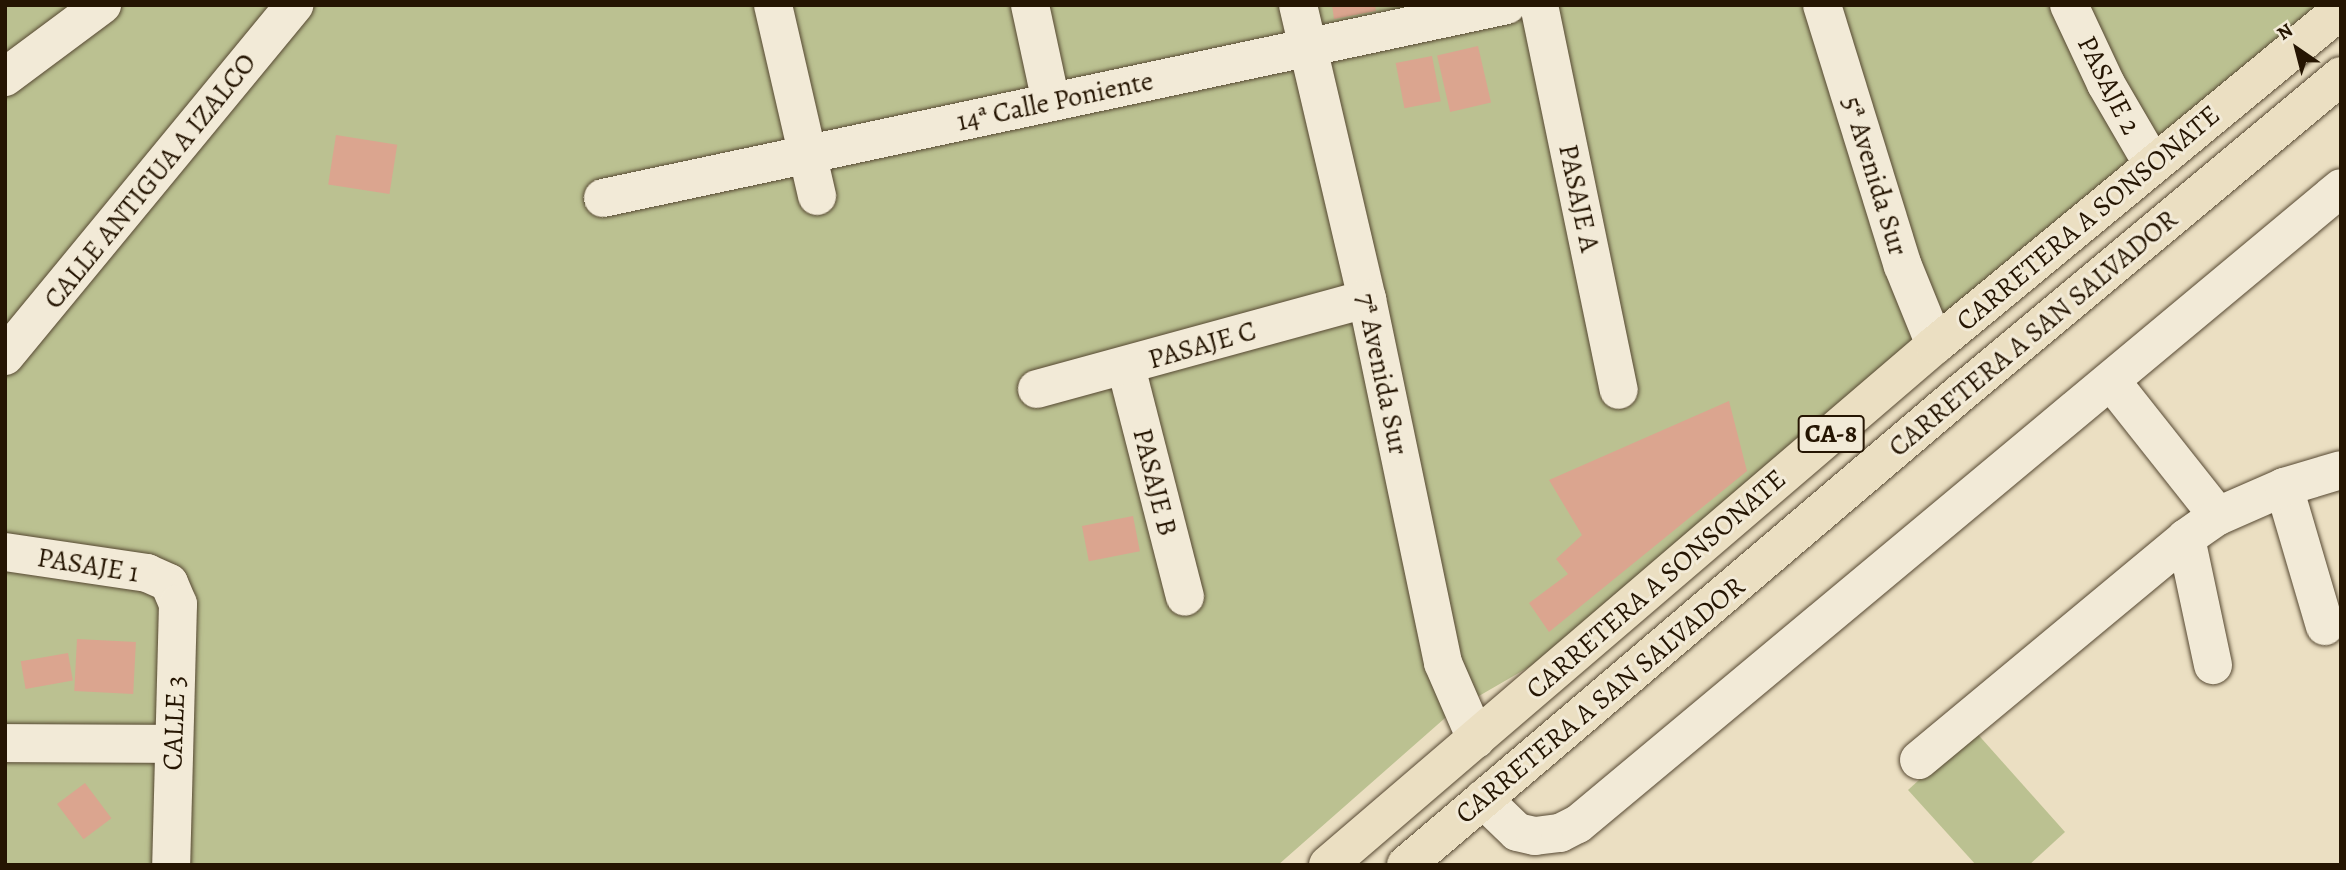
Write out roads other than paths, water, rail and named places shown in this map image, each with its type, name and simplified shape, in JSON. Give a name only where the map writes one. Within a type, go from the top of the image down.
[{"type":"highway","name":"CARRETERA A SONSONATE","points":[[1328,865],[2325,14]]},
{"type":"highway","name":"CARRETERA A SAN SALVADOR","points":[[1406,865],[1440,852],[1483,799],[1963,391],[2341,76]]},
{"type":"street","points":[[5,77],[102,5]]},
{"type":"street","name":"CALLE ANTIGUA A IZALCO","points":[[5,356],[294,5]]},
{"type":"street","points":[[774,5],[817,196]]},
{"type":"street","points":[[1030,5],[1051,102]]},
{"type":"street","name":"7ª Avenida Sur","points":[[1298,5],[1367,299],[1443,663],[1476,739]]},
{"type":"street","name":"14ª Calle Poniente","points":[[603,198],[1507,5]]},
{"type":"street","name":"PASAJE A","points":[[1539,5],[1619,390]]},
{"type":"street","name":"5ª Avenida Sur","points":[[1822,5],[1903,266],[1935,345]]},
{"type":"street","name":"PASAJE 2","points":[[2069,5],[2106,84],[2152,163]]},
{"type":"street","points":[[1483,799],[1517,832],[1549,834],[1577,824],[2341,188]]},
{"type":"street","name":"PASAJE C","points":[[1037,389],[1126,367],[1367,299]]},
{"type":"street","name":"PASAJE B","points":[[1126,367],[1185,597]]},
{"type":"street","points":[[2111,381],[2218,516]]},
{"type":"street","points":[[1919,761],[2186,538],[2218,516],[2284,487],[2341,470]]},
{"type":"street","points":[[2284,487],[2325,626]]},
{"type":"street","points":[[2186,538],[2213,665]]},
{"type":"street","name":"PASAJE 1","points":[[5,552],[147,573],[169,583]]},
{"type":"street","name":"CALLE 3","points":[[169,583],[178,604],[171,865]]},
{"type":"street","points":[[5,743],[173,744]]}]
